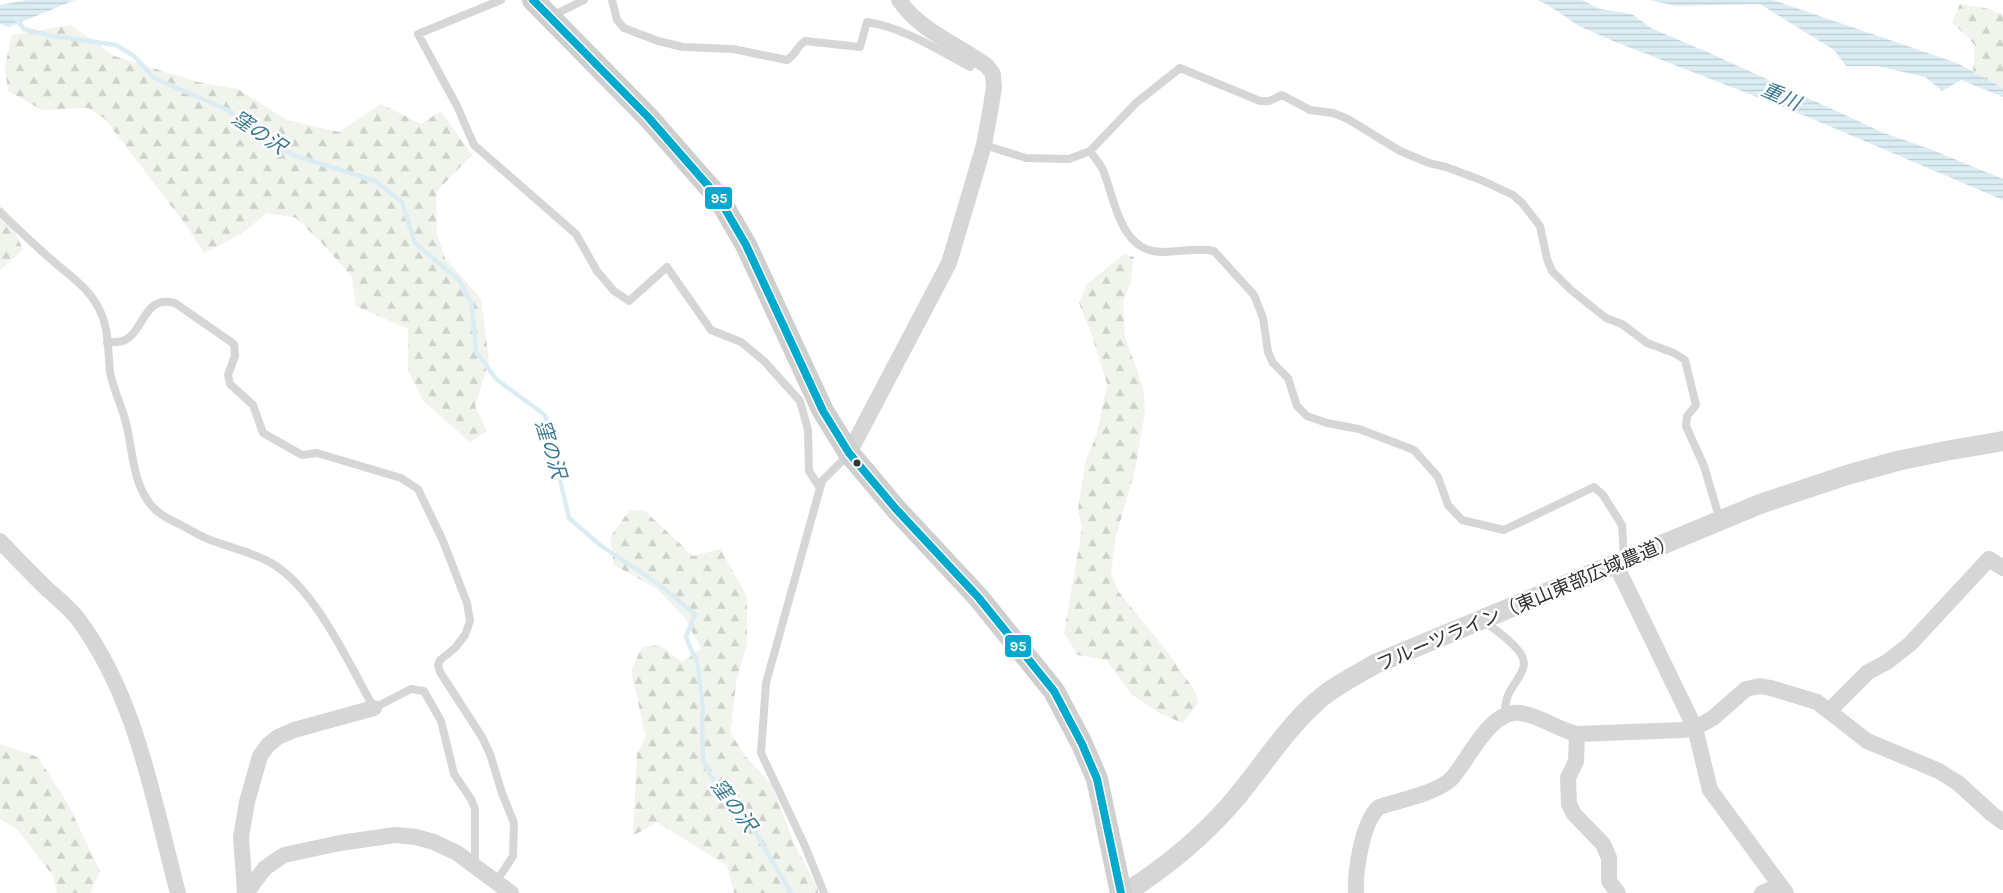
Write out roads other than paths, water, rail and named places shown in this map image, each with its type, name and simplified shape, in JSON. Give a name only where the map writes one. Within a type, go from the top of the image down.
[{"type":"main road","points":[[533,0],[666,136],[718,197],[746,245],[823,411],[849,453],[896,509],[978,597],[1054,691],[1082,744],[1096,779],[1132,891]]},
{"type":"street","points":[[849,453],[949,263],[984,144],[994,87],[993,74],[988,66],[926,29],[908,13],[899,0]]},
{"type":"street","name":"フルーツライン（東山東部広域農道）","points":[[1132,891],[1190,845],[1229,806],[1292,726],[1316,702],[1376,664],[1760,504],[1855,473],[1946,451],[2003,441]]},
{"type":"street","points":[[0,541],[76,618],[91,638],[112,678],[148,774],[178,893]]},
{"type":"street","points":[[1829,711],[1868,672],[1887,662],[1910,644],[1989,559],[2003,568]]},
{"type":"street","points":[[1620,563],[1695,728],[1710,790],[1783,889],[1762,893]]},
{"type":"street","points":[[1356,893],[1356,879],[1362,845],[1374,812],[1380,807],[1434,790],[1443,785],[1452,778],[1487,730],[1510,713],[1519,712],[1566,732],[1578,734],[1683,730],[1695,728],[1713,718],[1746,689],[1760,686],[1817,702],[1867,741],[1939,771],[1958,783],[2003,822]]},
{"type":"street","points":[[246,893],[241,837],[246,802],[260,756],[264,750],[278,737],[294,730],[374,708]]},
{"type":"street","points":[[1578,734],[1576,760],[1568,778],[1568,804],[1574,814],[1603,844],[1609,858],[1609,881],[1618,893]]},
{"type":"street","points":[[246,893],[265,868],[284,855],[340,843],[395,835],[416,837],[457,852],[493,884],[511,893]]},
{"type":"lane","points":[[501,0],[418,34],[474,145],[576,234],[597,271],[614,292],[629,302],[667,267],[711,330],[741,342],[764,360],[800,401],[808,430],[809,471],[820,488]]},
{"type":"lane","points":[[550,17],[584,0]]},
{"type":"lane","points":[[612,0],[617,20],[624,28],[658,41],[683,47],[733,49],[787,60],[792,57],[798,45],[805,41],[860,47],[867,22],[888,25],[970,67],[976,58]]},
{"type":"lane","points":[[984,144],[1026,158],[1069,159],[1090,151],[1136,103],[1180,68],[1260,101],[1269,101],[1282,95],[1310,110],[1333,112],[1400,151],[1428,163],[1446,167],[1481,180],[1513,195],[1522,203],[1540,226],[1547,259],[1552,270],[1571,290],[1606,318],[1622,324],[1646,343],[1674,353],[1685,360],[1696,405],[1687,416],[1686,426],[1704,466],[1720,520]]},
{"type":"lane","points":[[1090,151],[1102,169],[1112,203],[1123,225],[1137,244],[1154,252],[1205,248],[1214,251],[1254,295],[1263,318],[1268,352],[1272,364],[1288,378],[1297,406],[1308,416],[1327,423],[1359,429],[1414,450],[1438,477],[1448,505],[1462,520],[1478,525],[1504,530],[1594,488],[1603,495],[1622,525],[1620,563]]},
{"type":"lane","points":[[0,212],[92,296],[102,313],[111,375],[126,424],[135,471],[141,492],[146,499],[162,515],[214,542],[255,554],[274,564],[293,581],[311,602],[331,632],[374,708],[411,688],[424,691],[441,721],[454,774],[472,799],[475,809],[475,866]]},
{"type":"lane","points":[[107,342],[123,341],[130,336],[153,306],[160,302],[167,301],[174,304],[234,344],[235,356],[228,375],[230,384],[253,405],[263,432],[302,455],[318,453],[392,475],[418,489],[443,541],[467,603],[470,621],[460,642],[440,660],[438,665],[440,672],[482,737],[490,754],[502,794],[514,823],[513,856],[493,884]]},
{"type":"lane","points":[[824,893],[805,846],[761,753],[766,683],[822,481],[849,453]]},
{"type":"lane","points":[[1483,619],[1517,648],[1523,657],[1525,665],[1508,694],[1505,704],[1505,716]]},
{"type":"water","points":[[27,0],[75,0],[9,27],[0,24],[0,5]]},
{"type":"water","name":"重川","points":[[1537,0],[1582,0],[1600,9],[1632,14],[1651,28],[1884,133],[1930,149],[2003,179],[2003,200],[1808,117],[1613,41],[1579,26],[1548,5]]},
{"type":"water","points":[[1649,0],[1773,0],[1957,63],[2003,88],[2003,97],[1961,80],[1942,91],[1925,77],[1877,66],[1846,66],[1834,50],[1760,4],[1676,6]]},
{"type":"waterway","name":"窪の沢","points":[[16,19],[24,29],[47,35],[116,45],[134,56],[154,78],[228,110],[269,143],[296,156],[375,181],[402,202],[415,243],[459,280],[472,304],[476,351],[496,379],[545,415],[569,518],[600,545],[657,583],[695,614],[686,637],[698,666],[703,709],[703,759],[710,775],[753,828],[791,893]]}]
